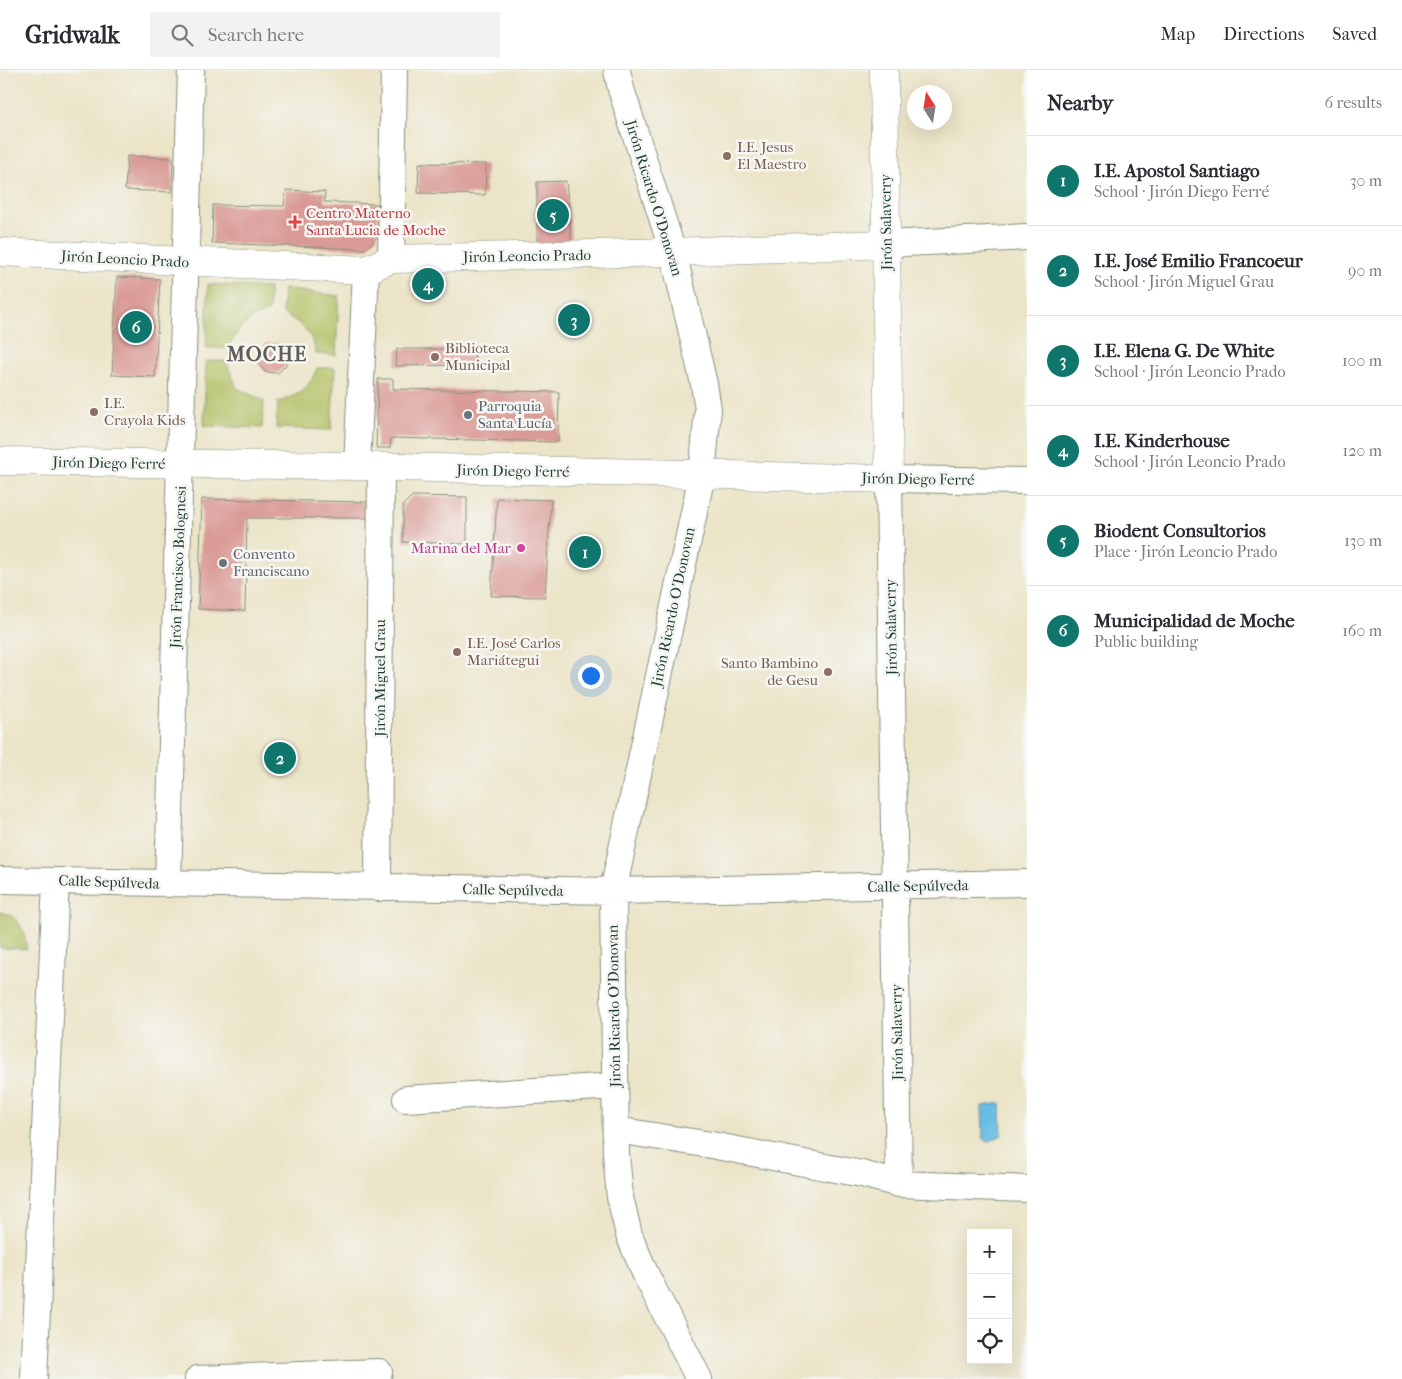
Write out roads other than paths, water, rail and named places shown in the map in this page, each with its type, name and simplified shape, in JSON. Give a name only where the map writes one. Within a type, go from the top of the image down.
[{"type":"street","name":"Jirón Francisco Bolognesi","points":[[168,884],[191,70]]},
{"type":"street","points":[[391,259],[394,70]]},
{"type":"street","name":"Jirón Ricardo O'Donovan","points":[[617,70],[621,89],[673,252],[707,400],[702,475],[613,891],[616,1142],[620,1197],[629,1235],[699,1379]]},
{"type":"street","name":"Jirón Salaverry","points":[[884,70],[899,1184]]},
{"type":"street","name":"Jirón Leoncio Prado","points":[[0,252],[366,270],[391,259],[673,252],[1027,237]]},
{"type":"street","name":"Jirón Miguel Grau","points":[[366,270],[378,888]]},
{"type":"street","name":"Jirón Diego Ferré","points":[[0,461],[369,466],[1027,481]]},
{"type":"street","name":"Calle Sepúlveda","points":[[0,880],[613,891],[1027,884]]},
{"type":"street","points":[[34,1379],[56,881]]},
{"type":"street","points":[[406,1099],[615,1086]]},
{"type":"street","points":[[616,1142],[721,1146],[862,1174],[899,1184],[1027,1189]]},
{"type":"street","points":[[198,1379],[378,1372]]},
{"type":"water","points":[[1001,1103],[1002,1135],[988,1142],[983,1138],[982,1106]]},
{"type":"place","name":"I.E. Jesus El Maestro","points":[[727,156]]},
{"type":"place","name":"Biodent Consultorios","points":[[553,215]]},
{"type":"place","name":"Centro Materno Santa Lucia de Moche","points":[[295,222]]},
{"type":"place","name":"I.E. Kinderhouse","points":[[428,284]]},
{"type":"place","name":"I.E. Elena G. De White","points":[[574,320]]},
{"type":"place","name":"Municipalidad de Moche","points":[[136,327]]},
{"type":"place","name":"Biblioteca Municipal","points":[[435,357]]},
{"type":"place","name":"I.E. Crayola Kids","points":[[94,412]]},
{"type":"place","name":"Parroquia Santa Lucía","points":[[468,415]]},
{"type":"place","name":"Marina del Mar","points":[[521,548]]},
{"type":"place","name":"I.E. Apostol Santiago","points":[[585,552]]},
{"type":"place","name":"Convento Franciscano","points":[[223,563]]},
{"type":"place","name":"I.E. José Carlos Mariátegui","points":[[457,652]]},
{"type":"place","name":"Santo Bambino de Gesu","points":[[828,672]]},
{"type":"place","name":"I.E. José Emilio Francoeur","points":[[280,758]]},
{"type":"district","name":"MOCHE","points":[[267,354]]}]
